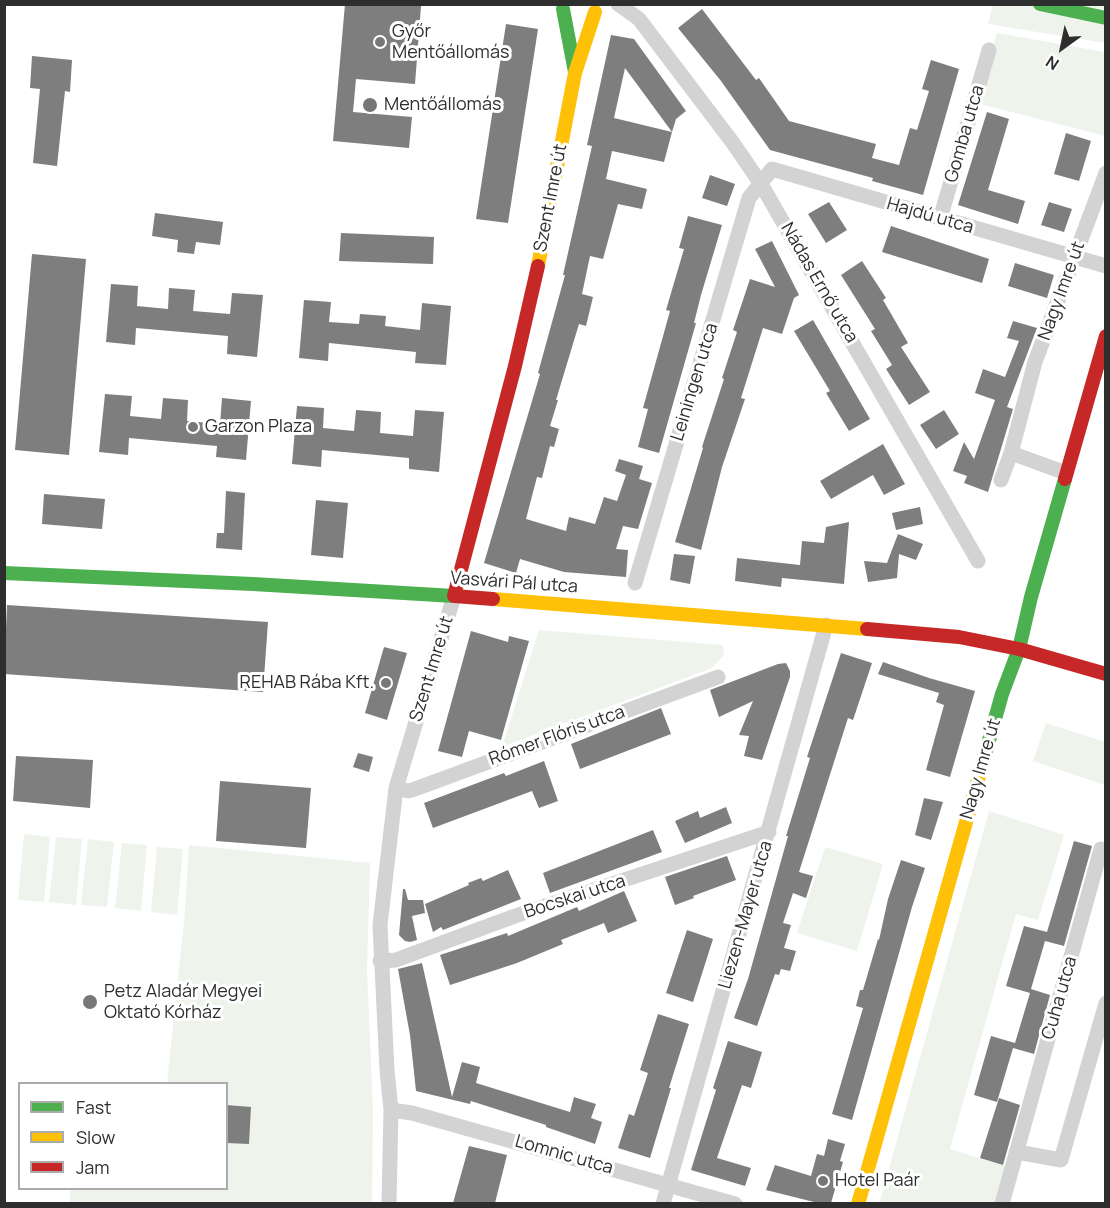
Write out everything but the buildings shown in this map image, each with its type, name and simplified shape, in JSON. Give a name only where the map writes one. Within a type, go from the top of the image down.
[{"type":"main road","points":[[575,10],[608,4]]},
{"type":"main road","points":[[1040,4],[1106,18]]},
{"type":"main road","name":"Szent Imre út","points":[[454,597],[515,366],[543,246],[575,73],[575,10]]},
{"type":"main road","name":"Szent Imre út","points":[[575,10],[575,73]]},
{"type":"main road","name":"Nagy Imre út","points":[[858,1203],[1002,694],[1019,649],[1066,473],[1106,336]]},
{"type":"main road","name":"Vasvári Pál utca","points":[[4,573],[253,584],[454,597],[959,637],[1019,649],[1106,674]]},
{"type":"street","name":"Nádas Ernő utca","points":[[618,4],[637,12],[761,184],[978,561]]},
{"type":"street","name":"Gomba utca","points":[[940,219],[989,50]]},
{"type":"street","name":"Hajdú utca","points":[[761,184],[772,169],[1106,266]]},
{"type":"street","name":"Nagy Imre út","points":[[1001,480],[1011,453],[1035,362],[1106,173]]},
{"type":"street","name":"Leiningen utca","points":[[635,583],[749,198],[761,184]]},
{"type":"street","points":[[1011,453],[1066,473]]},
{"type":"street","name":"Szent Imre út","points":[[389,1203],[391,1110],[380,961],[380,925],[396,788],[454,597]]},
{"type":"street","name":"Liezen-Mayer utca","points":[[663,1203],[826,625]]},
{"type":"street","name":"Rómer Flóris utca","points":[[396,788],[409,791],[415,789],[718,677]]},
{"type":"street","name":"Bocskai utca","points":[[380,961],[396,960],[515,916],[769,832]]},
{"type":"street","name":"Cuha utca","points":[[1002,1203],[1101,849],[1106,850]]},
{"type":"street","points":[[1017,1152],[1062,1160],[1106,1003]]},
{"type":"street","name":"Lomnic utca","points":[[391,1110],[423,1116],[735,1203]]},
{"type":"shaded area","points":[[993,5],[1105,5],[1105,43],[988,24]]},
{"type":"shaded area","points":[[997,33],[1105,52],[1105,136],[976,103]]},
{"type":"shaded area","points":[[539,630],[723,645],[724,655],[712,668],[502,747]]},
{"type":"shaded area","points":[[1046,723],[1105,742],[1105,785],[1033,761]]},
{"type":"shaded area","points":[[989,811],[1064,835],[1038,920],[1016,914],[950,1149],[1006,1166],[995,1203],[879,1204]]},
{"type":"shaded area","points":[[24,834],[50,837],[44,902],[18,900]]},
{"type":"shaded area","points":[[56,837],[82,839],[76,905],[49,902]]},
{"type":"shaded area","points":[[88,839],[114,842],[107,907],[81,905]]},
{"type":"shaded area","points":[[122,843],[147,845],[141,911],[115,908]]},
{"type":"shaded area","points":[[189,845],[370,863],[367,970],[373,1110],[372,1203],[70,1204],[70,1190],[228,1190],[228,1082],[167,1082],[185,911]]},
{"type":"shaded area","points":[[157,847],[183,849],[177,915],[151,912]]},
{"type":"shaded area","points":[[825,847],[883,864],[857,951],[797,933]]},
{"type":"traffic: fast","points":[[1040,4],[1106,18]]},
{"type":"traffic: fast","points":[[563,9],[575,72]]},
{"type":"traffic: fast","points":[[981,769],[1002,694],[1019,649],[1031,597],[1065,479]]},
{"type":"traffic: fast","points":[[4,573],[454,596]]},
{"type":"traffic: slow","points":[[538,266],[575,73],[595,12]]},
{"type":"traffic: slow","points":[[493,599],[867,629]]},
{"type":"traffic: slow","points":[[858,1204],[981,769]]},
{"type":"traffic: jam","points":[[493,599],[454,596],[515,366],[538,266]]},
{"type":"traffic: jam","points":[[1065,479],[1106,336]]},
{"type":"traffic: jam","points":[[867,629],[959,637],[1019,649]]},
{"type":"traffic: jam","points":[[1019,649],[1106,674]]},
{"type":"place","name":"Győr Mentőállomás","points":[[380,42]]},
{"type":"place","name":"Mentőállomás","points":[[370,105]]},
{"type":"place","name":"Garzon Plaza","points":[[193,427]]},
{"type":"place","name":"REHAB Rába Kft.","points":[[386,683]]},
{"type":"place","name":"Petz Aladár Megyei Oktató Kórház","points":[[90,1002]]},
{"type":"place","name":"Hotel Paár","points":[[823,1181]]}]
